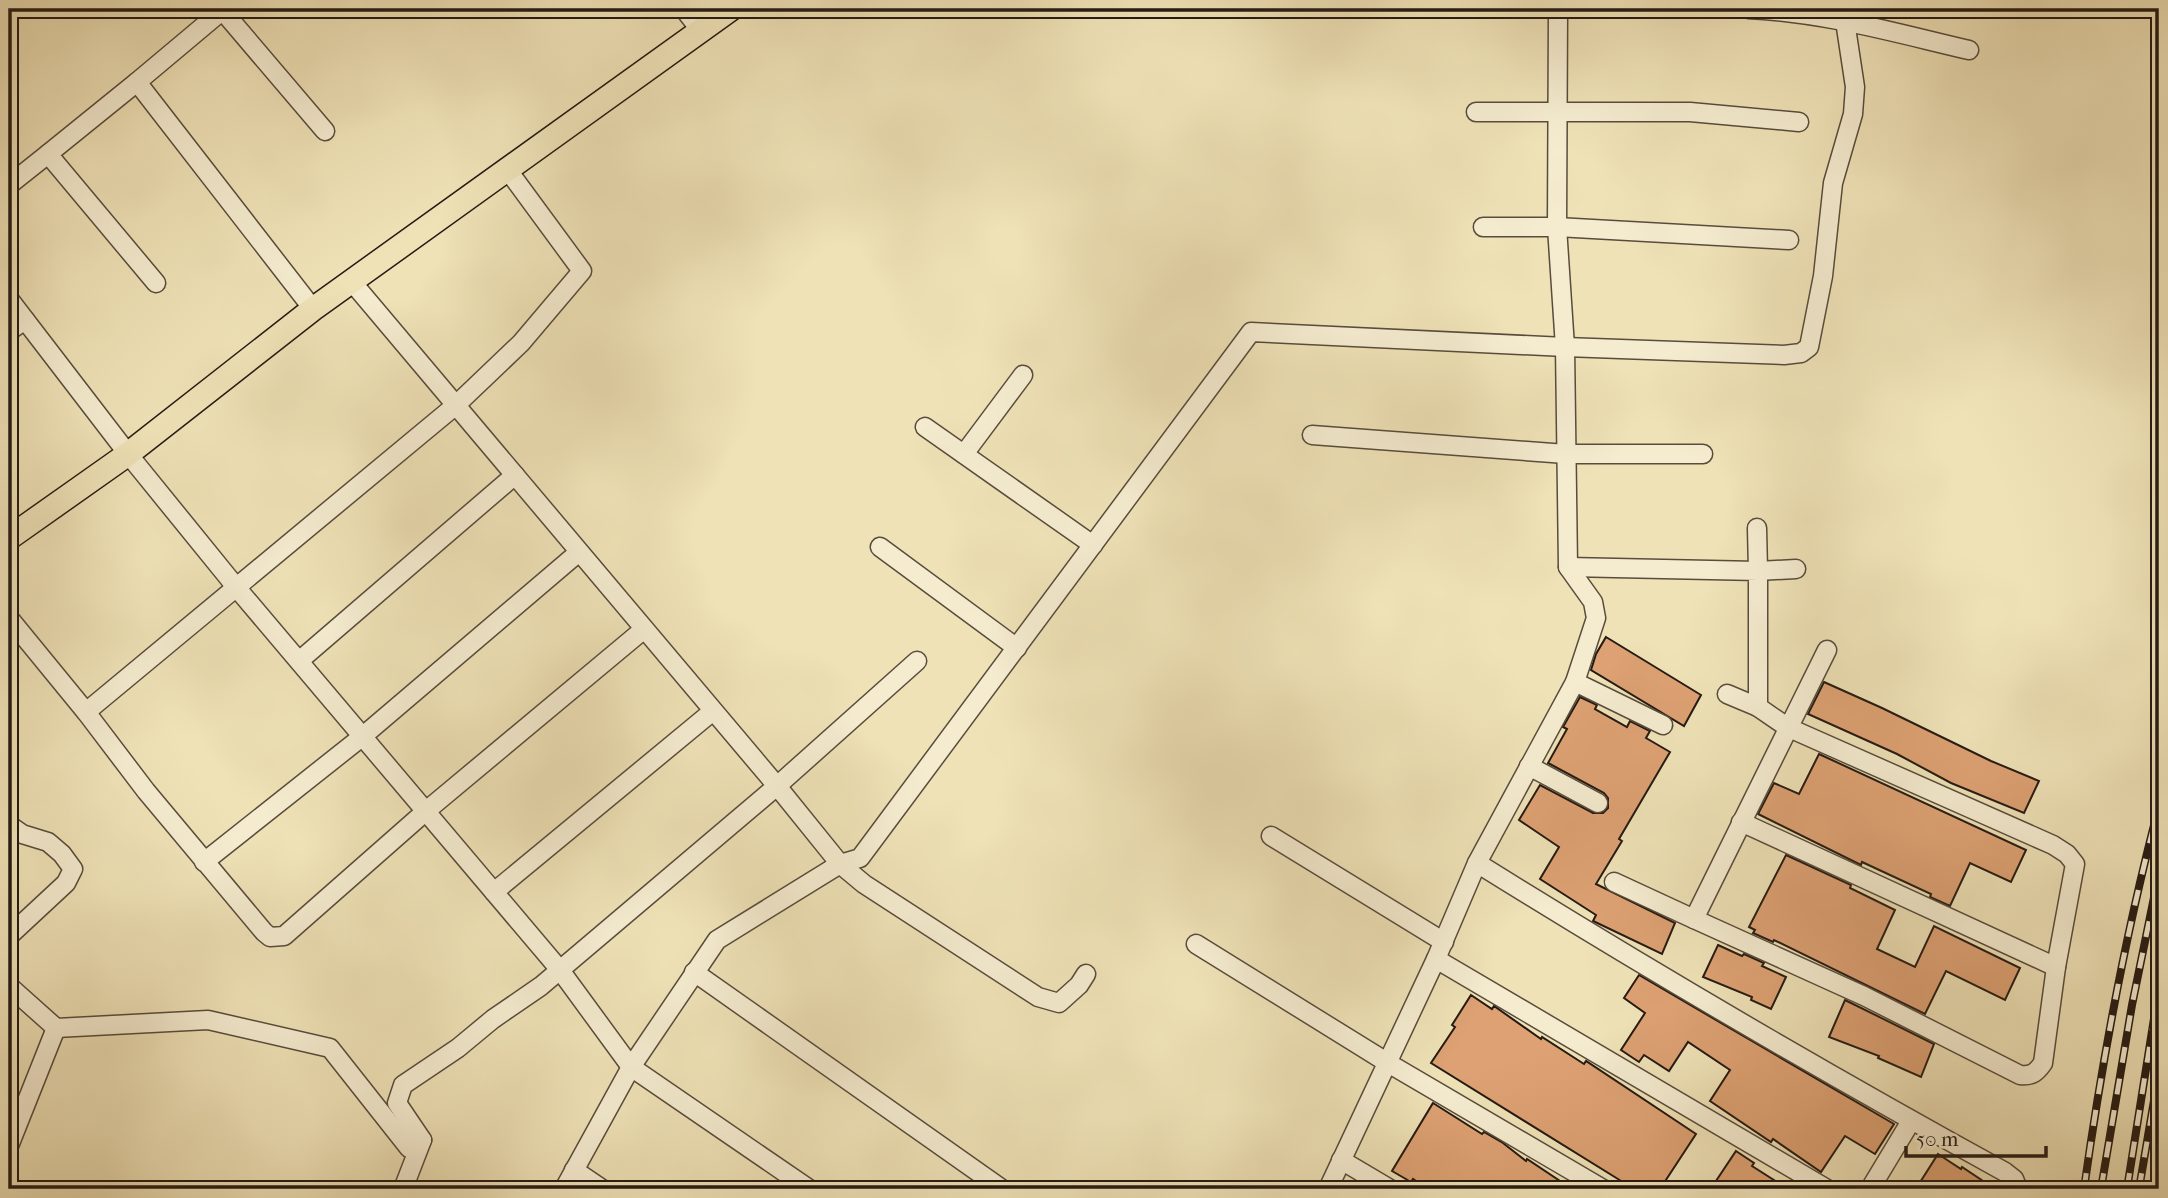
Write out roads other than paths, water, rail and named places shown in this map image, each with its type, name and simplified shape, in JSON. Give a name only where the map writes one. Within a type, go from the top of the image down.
[{"type":"main road","points":[[9,538],[128,454],[313,309],[731,9]]},
{"type":"street","points":[[9,185],[223,9],[326,131]]},
{"type":"street","points":[[684,9],[701,31]]},
{"type":"street","points":[[1328,1189],[1437,959],[1478,863],[1575,682],[1596,618],[1593,601],[1568,567],[1565,347],[1557,227],[1558,9]]},
{"type":"street","points":[[1748,9],[1775,10],[1845,21],[1969,50]]},
{"type":"street","points":[[564,1189],[632,1067],[717,940],[840,864],[860,858],[1251,332],[1784,355],[1801,352],[1809,347],[1823,276],[1833,183],[1853,114],[1855,87],[1845,21]]},
{"type":"street","points":[[137,82],[313,309]]},
{"type":"street","points":[[1476,112],[1690,112],[1799,122]]},
{"type":"street","points":[[48,154],[156,283]]},
{"type":"street","points":[[86,712],[456,405],[521,343],[582,271],[507,169]]},
{"type":"street","points":[[1483,227],[1557,227],[1789,240]]},
{"type":"street","points":[[352,282],[840,864],[864,884],[1038,997],[1059,1003],[1079,985],[1086,974]]},
{"type":"street","points":[[9,299],[128,454],[236,587],[559,970],[632,1067],[809,1189]]},
{"type":"street","points":[[9,331],[24,320]]},
{"type":"street","points":[[964,454],[1023,375]]},
{"type":"street","points":[[925,427],[1093,545]]},
{"type":"street","points":[[1312,435],[1566,454],[1703,453]]},
{"type":"street","points":[[299,661],[515,475]]},
{"type":"street","points":[[1757,528],[1758,707]]},
{"type":"street","points":[[880,547],[1017,648]]},
{"type":"street","points":[[204,862],[363,736],[579,552]]},
{"type":"street","points":[[1568,567],[1758,571],[1796,569]]},
{"type":"street","points":[[9,618],[204,862],[264,932],[276,937],[284,936],[426,811],[643,630]]},
{"type":"street","points":[[1694,919],[1827,650]]},
{"type":"street","points":[[422,1140],[397,1103],[403,1085],[458,1048],[559,970],[777,786],[918,661]]},
{"type":"street","points":[[1575,682],[1663,725]]},
{"type":"street","points":[[1614,882],[1864,996],[2020,1075],[2030,1076],[2037,1073],[2043,1063],[2056,967],[2075,864],[2067,854],[2053,845],[1787,727],[1758,707],[1727,694]]},
{"type":"street","points":[[494,892],[713,711]]},
{"type":"street","points":[[1530,766],[1598,803]]},
{"type":"street","points":[[1741,822],[2056,967]]},
{"type":"street","points":[[9,825],[22,834],[48,842],[62,854],[73,869],[66,883],[9,936]]},
{"type":"street","points":[[1271,836],[1444,942]]},
{"type":"street","points":[[1478,863],[1581,928],[1911,1121],[2005,1172],[2014,1179],[2018,1189]]},
{"type":"street","points":[[1196,944],[1388,1063],[1603,1189]]},
{"type":"street","points":[[1437,959],[1827,1189]]},
{"type":"street","points":[[694,972],[1002,1189]]},
{"type":"street","points":[[9,986],[56,1028],[208,1020],[330,1048],[409,1148],[422,1140]]},
{"type":"street","points":[[9,1146],[56,1028]]},
{"type":"street","points":[[1870,1189],[1911,1121]]},
{"type":"street","points":[[407,1189],[405,1185],[422,1140]]},
{"type":"street","points":[[1341,1160],[1390,1189]]},
{"type":"street","points":[[574,1170],[602,1189]]},
{"type":"railway","points":[[2084,1189],[2116,996],[2159,806]]},
{"type":"railway","points":[[2101,1189],[2132,1005],[2159,873]]},
{"type":"railway","points":[[2127,1189],[2159,987]]},
{"type":"railway","points":[[2139,1189],[2159,1071]]}]
